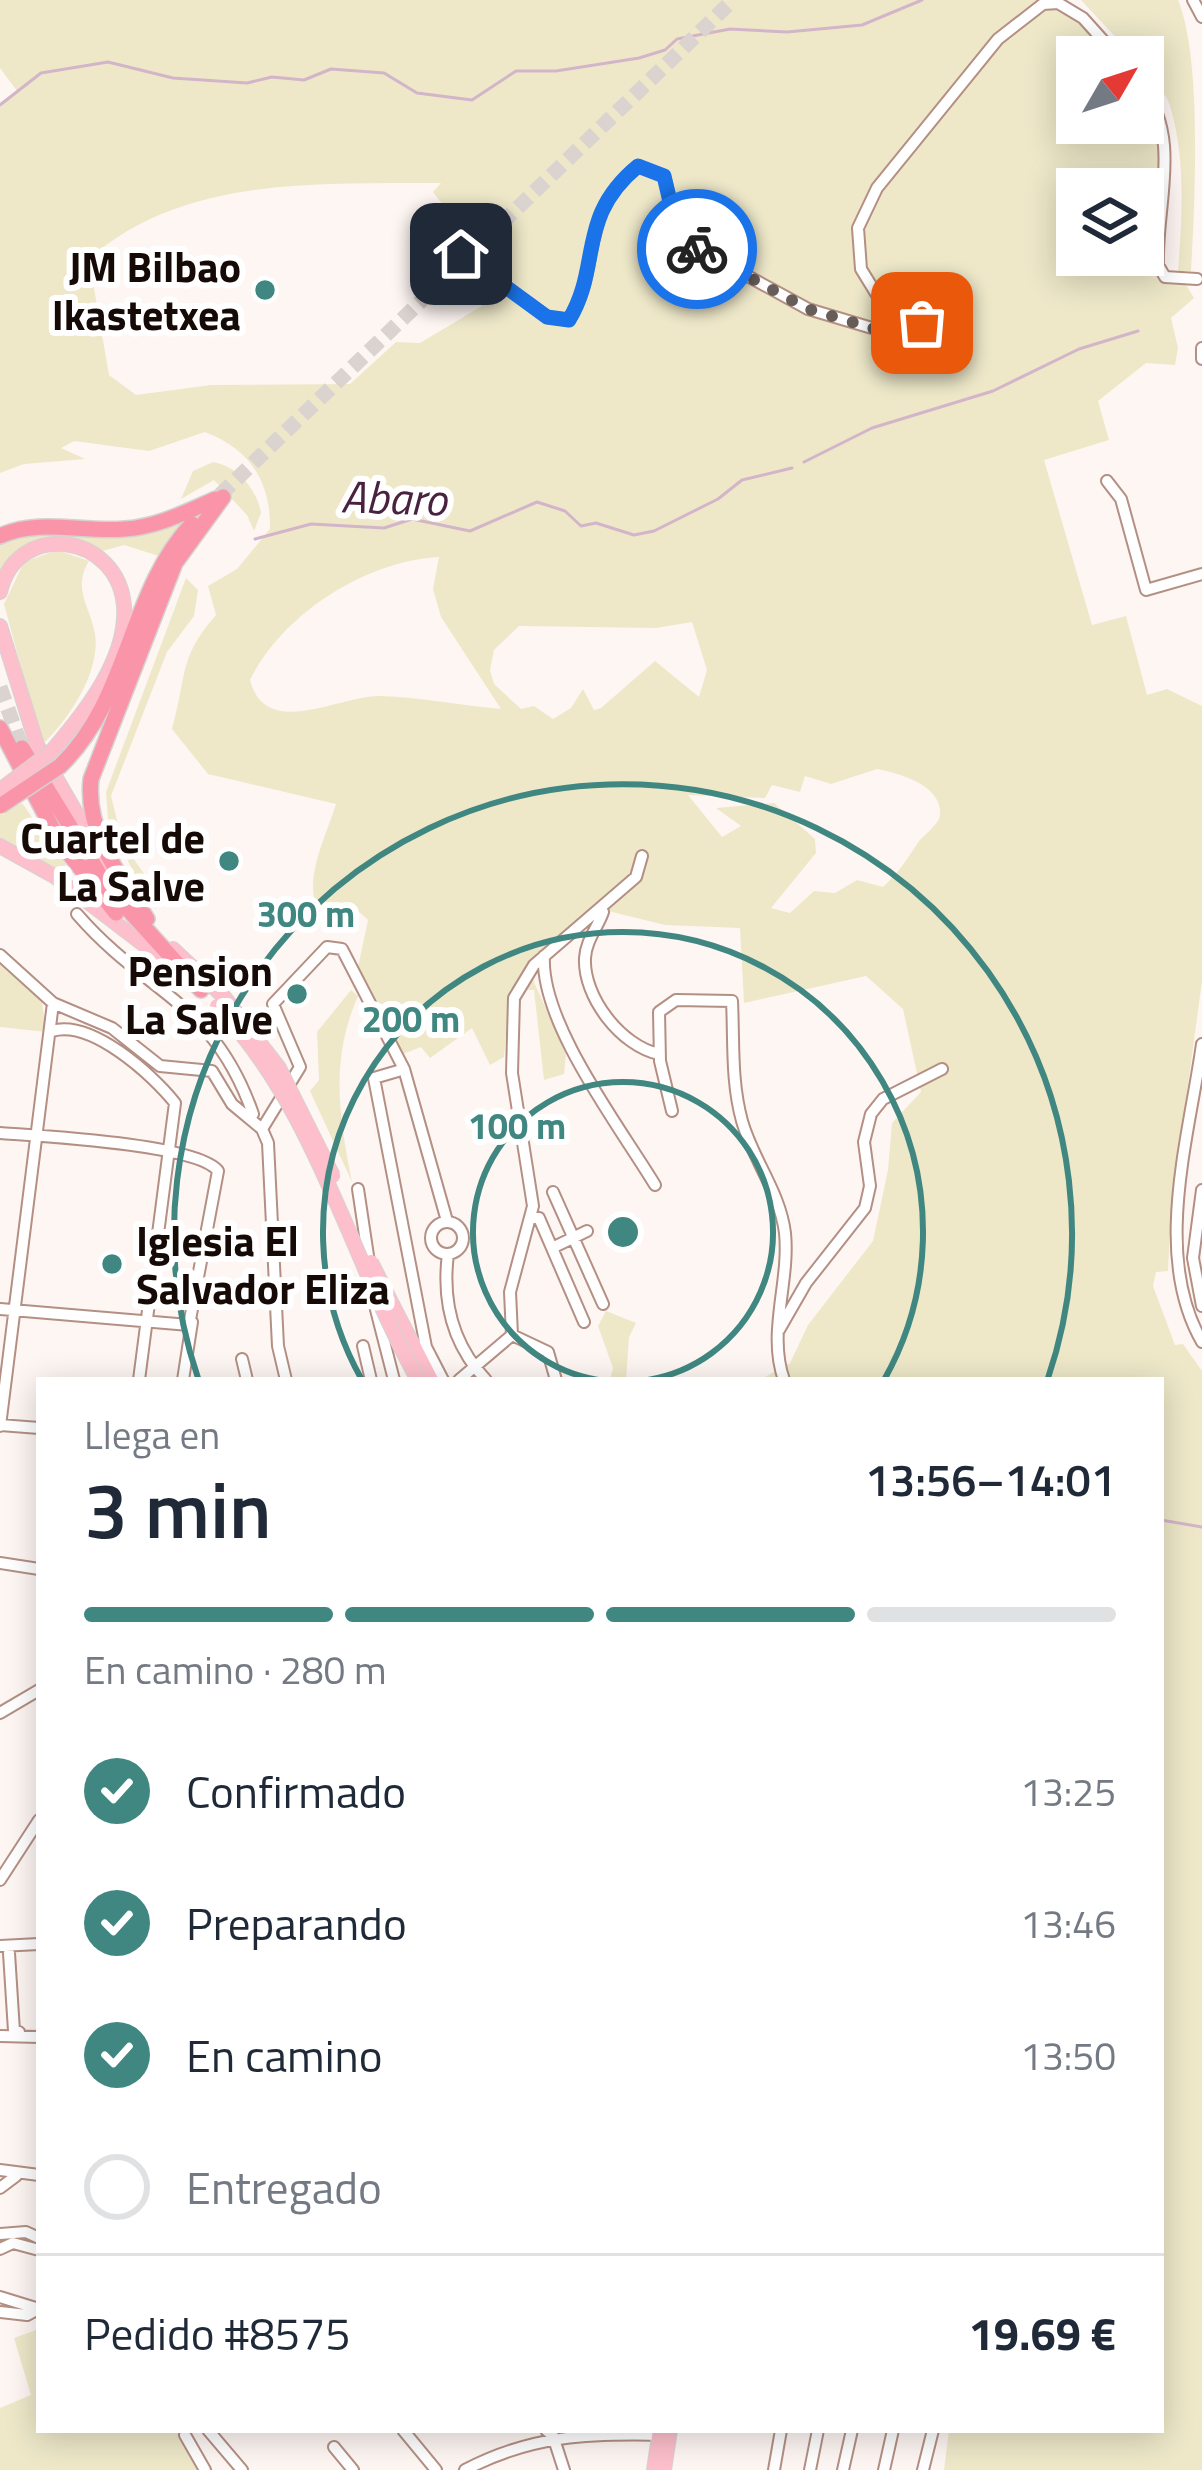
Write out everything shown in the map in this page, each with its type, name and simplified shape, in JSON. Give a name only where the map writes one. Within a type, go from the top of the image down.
[{"type":"highway","points":[[0,536],[23,528],[154,525],[220,497]]},
{"type":"highway","points":[[0,806],[94,720],[127,658],[158,569],[172,545],[220,497]]},
{"type":"highway","points":[[127,906],[91,812],[91,779],[175,563],[220,497]]},
{"type":"highway","points":[[0,728],[59,841],[147,919]]},
{"type":"highway","points":[[22,748],[69,833],[106,885],[201,990]]},
{"type":"highway","points":[[0,792],[55,758]]},
{"type":"main road","points":[[0,592],[13,563],[32,547],[53,542],[68,542],[100,555],[120,585],[125,609],[113,656],[55,758]]},
{"type":"main road","points":[[0,626],[37,745],[127,906]]},
{"type":"main road","points":[[0,846],[54,876],[201,990],[256,1052],[284,1099],[417,1377]]},
{"type":"main road","points":[[147,919],[172,955],[241,1015],[279,1068],[430,1377]]},
{"type":"main road","points":[[654,2470],[665,2433]]},
{"type":"main road","points":[[664,2470],[665,2433]]},
{"type":"street","points":[[1193,0],[1202,17]]},
{"type":"street","points":[[461,254],[547,317],[569,320],[599,213],[617,183],[638,166],[650,166],[664,176],[676,227],[689,244],[808,309],[909,339],[918,337],[922,323],[878,295],[861,269],[858,228],[877,188],[964,87],[998,39],[1043,4],[1058,3],[1083,18],[1099,36]]},
{"type":"street","points":[[1164,135],[1158,265],[1165,277],[1197,279]]},
{"type":"street","points":[[1202,348],[1202,359]]},
{"type":"street","points":[[1107,481],[1121,499],[1146,590],[1202,574]]},
{"type":"street","points":[[512,1335],[510,1292],[531,1218],[512,1073],[511,1018],[522,981],[544,956],[636,877],[642,856]]},
{"type":"street","points":[[603,909],[587,949],[586,971],[599,1003],[621,1034],[659,1054]]},
{"type":"street","points":[[76,914],[212,1031],[232,1062],[253,1114]]},
{"type":"street","points":[[262,1129],[300,1067],[273,1012],[276,994],[327,947],[346,951],[355,982],[404,1069],[447,1221]]},
{"type":"street","points":[[0,955],[53,1003],[112,1028],[160,1066],[212,1071],[232,1104],[262,1129],[268,1143],[278,1346],[285,1377]]},
{"type":"street","points":[[544,956],[543,973],[557,1021],[655,1185]]},
{"type":"street","points":[[672,1111],[659,1054],[657,1018],[670,1001],[732,1001],[734,1085],[749,1141],[783,1223],[786,1266],[777,1332],[784,1377]]},
{"type":"street","points":[[36,1428],[0,1425],[53,1003]]},
{"type":"street","points":[[52,1030],[69,1028],[111,1048],[172,1097],[177,1115],[139,1377]]},
{"type":"street","points":[[1202,1044],[1176,1255],[1182,1299],[1202,1342]]},
{"type":"street","points":[[777,1332],[806,1282],[865,1208],[870,1186],[864,1142],[871,1114],[883,1099],[942,1069]]},
{"type":"street","points":[[398,1071],[374,1078],[426,1346],[442,1377]]},
{"type":"street","points":[[0,1133],[171,1153],[207,1160],[218,1171],[183,1377]]},
{"type":"street","points":[[358,1190],[375,1320],[393,1377]]},
{"type":"street","points":[[1202,1190],[1193,1258],[1202,1306]]},
{"type":"street","points":[[553,1192],[603,1304]]},
{"type":"street","points":[[531,1218],[538,1218],[584,1322]]},
{"type":"street","points":[[447,1221],[456,1224],[463,1237],[461,1246],[448,1254],[439,1252],[431,1240],[433,1229],[447,1221]]},
{"type":"street","points":[[552,1248],[587,1231]]},
{"type":"street","points":[[406,1243],[427,1240]]},
{"type":"street","points":[[448,1254],[448,1296],[456,1338],[483,1377]]},
{"type":"street","points":[[0,1310],[190,1324]]},
{"type":"street","points":[[463,1377],[512,1335]]},
{"type":"street","points":[[512,1335],[548,1352],[555,1377]]},
{"type":"street","points":[[363,1346],[370,1377]]},
{"type":"street","points":[[242,1359],[247,1377]]},
{"type":"street","points":[[0,1563],[36,1569]]},
{"type":"street","points":[[0,1713],[36,1692]]},
{"type":"street","points":[[0,1880],[36,1825]]},
{"type":"street","points":[[19,2032],[14,2031],[4,1949],[36,1944]]},
{"type":"street","points":[[0,2036],[36,2037]]},
{"type":"street","points":[[0,2170],[16,2176]]},
{"type":"street","points":[[0,2188],[16,2176],[36,2171]]},
{"type":"street","points":[[0,2234],[26,2232],[36,2237]]},
{"type":"street","points":[[0,2249],[13,2243],[36,2249]]},
{"type":"street","points":[[0,2297],[36,2307]]},
{"type":"street","points":[[0,2312],[27,2314],[36,2310]]},
{"type":"street","points":[[183,2433],[199,2465]]},
{"type":"street","points":[[211,2433],[242,2470]]},
{"type":"street","points":[[405,2433],[436,2470]]},
{"type":"street","points":[[465,2470],[550,2433],[564,2470]]},
{"type":"street","points":[[774,2470],[780,2433]]},
{"type":"street","points":[[810,2470],[817,2433]]},
{"type":"street","points":[[843,2470],[851,2433]]},
{"type":"street","points":[[884,2470],[892,2433]]},
{"type":"street","points":[[923,2470],[932,2433]]},
{"type":"street","points":[[334,2446],[353,2470]]},
{"type":"street","points":[[199,2465],[209,2450]]},
{"type":"shaded area","points":[[0,0],[1065,0],[1060,10],[1075,17],[1092,36],[1056,36],[1056,144],[1160,144],[1161,168],[1056,168],[1056,276],[1155,276],[1164,282],[1185,283],[1194,298],[1171,318],[1178,348],[1175,365],[1146,363],[1098,401],[1109,440],[1044,460],[1092,625],[1126,616],[1147,695],[1167,689],[1202,706],[1202,981],[1171,1211],[1168,1271],[1156,1272],[1153,1286],[1175,1345],[1183,1344],[1202,1371],[1202,2470],[944,2470],[949,2433],[1164,2433],[1164,1377],[765,1377],[790,1363],[808,1325],[873,1241],[892,1123],[921,1092],[903,1009],[866,976],[744,1003],[740,928],[665,925],[608,911],[561,936],[526,964],[566,1054],[564,1074],[544,1080],[534,990],[510,989],[504,1057],[490,1065],[472,1028],[430,1058],[421,1047],[403,1054],[358,967],[368,920],[356,909],[330,929],[314,900],[315,869],[336,804],[208,774],[172,729],[189,656],[216,615],[208,586],[237,569],[270,529],[267,496],[255,469],[234,448],[205,432],[149,451],[74,441],[61,448],[85,459],[24,464],[0,473],[0,103],[17,91],[0,68]],"holes":[[[441,183],[433,192],[467,236],[457,267],[482,306],[420,343],[396,342],[350,384],[211,385],[136,395],[109,375],[89,259],[126,232],[210,198],[256,190]],[[439,557],[433,589],[441,617],[501,709],[380,696],[288,712],[271,708],[259,698],[250,680],[265,656],[329,595],[383,569]],[[692,622],[707,670],[699,697],[655,661],[601,708],[594,710],[583,689],[571,708],[553,719],[534,706],[521,709],[494,684],[490,670],[494,650],[519,626],[656,628]],[[877,769],[927,788],[939,805],[939,819],[883,887],[857,880],[835,893],[814,891],[790,913],[771,908],[816,853],[815,839],[774,803],[716,808],[741,826],[722,837],[688,795],[765,798],[772,785],[800,792],[805,776],[831,784]]]},
{"type":"shaded area","points":[[1081,0],[1178,0],[1194,92],[1191,271],[1178,271],[1181,167],[1175,126],[1164,96],[1164,36],[1114,36]]},
{"type":"shaded area","points":[[213,462],[230,468],[250,487],[261,513],[254,531],[247,515],[214,480],[181,499],[193,471]]},
{"type":"shaded area","points":[[188,516],[159,556],[124,545],[99,552],[71,540],[43,540],[18,552],[0,577],[0,542],[48,532],[137,532]]},
{"type":"shaded area","points":[[57,550],[89,561],[82,589],[96,649],[80,694],[42,745],[4,604],[24,562]]},
{"type":"shaded area","points":[[186,578],[198,590],[194,616],[167,652],[111,796],[123,844],[150,882],[138,882],[108,819],[106,792]]},
{"type":"shaded area","points":[[22,803],[66,865],[59,873],[0,841],[0,813]]},
{"type":"shaded area","points":[[0,965],[42,1002],[46,1032],[0,1027]]},
{"type":"shaded area","points":[[351,990],[358,996],[343,1042],[340,1088],[352,1182],[310,1091],[319,1080],[317,1032]]},
{"type":"shaded area","points":[[606,1311],[636,1323],[629,1337],[626,1377],[611,1377],[613,1368],[598,1326]]},
{"type":"shaded area","points":[[36,2330],[36,2433],[178,2433],[213,2470],[0,2470],[0,2408],[31,2395],[14,2338]]},
{"type":"waterway","points":[[0,105],[41,73],[108,62],[173,78],[247,83],[272,77],[304,80],[331,69],[384,73],[417,93],[472,100],[516,71],[556,71],[639,58],[665,50],[677,39],[730,29],[787,32],[862,25],[922,0]]},
{"type":"waterway","name":"Abaro","points":[[804,462],[872,428],[993,391],[1079,349],[1138,331]]},
{"type":"waterway","name":"Abaro","points":[[255,539],[311,524],[384,528],[412,519],[470,531],[537,502],[565,511],[581,526],[596,523],[634,535],[654,531],[718,499],[742,480],[792,468]]},
{"type":"waterway","points":[[1164,1521],[1202,1527]]},
{"type":"tunnel","points":[[220,495],[733,0]]},
{"type":"tunnel","points":[[0,687],[22,748]]},
{"type":"way so far","points":[[697,249],[738,275],[835,318],[909,339],[923,332],[922,323]]},
{"type":"place","name":"JM Bilbao Ikastetxea","points":[[265,290]]},
{"type":"place","name":"Cuartel de La Salve","points":[[229,861]]},
{"type":"place","name":"Pension La Salve","points":[[297,994]]},
{"type":"place","name":"Iglesia El Salvador Eliza","points":[[112,1264]]},
{"type":"route","points":[[461,254],[547,317],[556,322],[569,320],[577,308],[599,213],[617,183],[638,166],[650,166],[664,176],[676,227],[697,249]]}]
